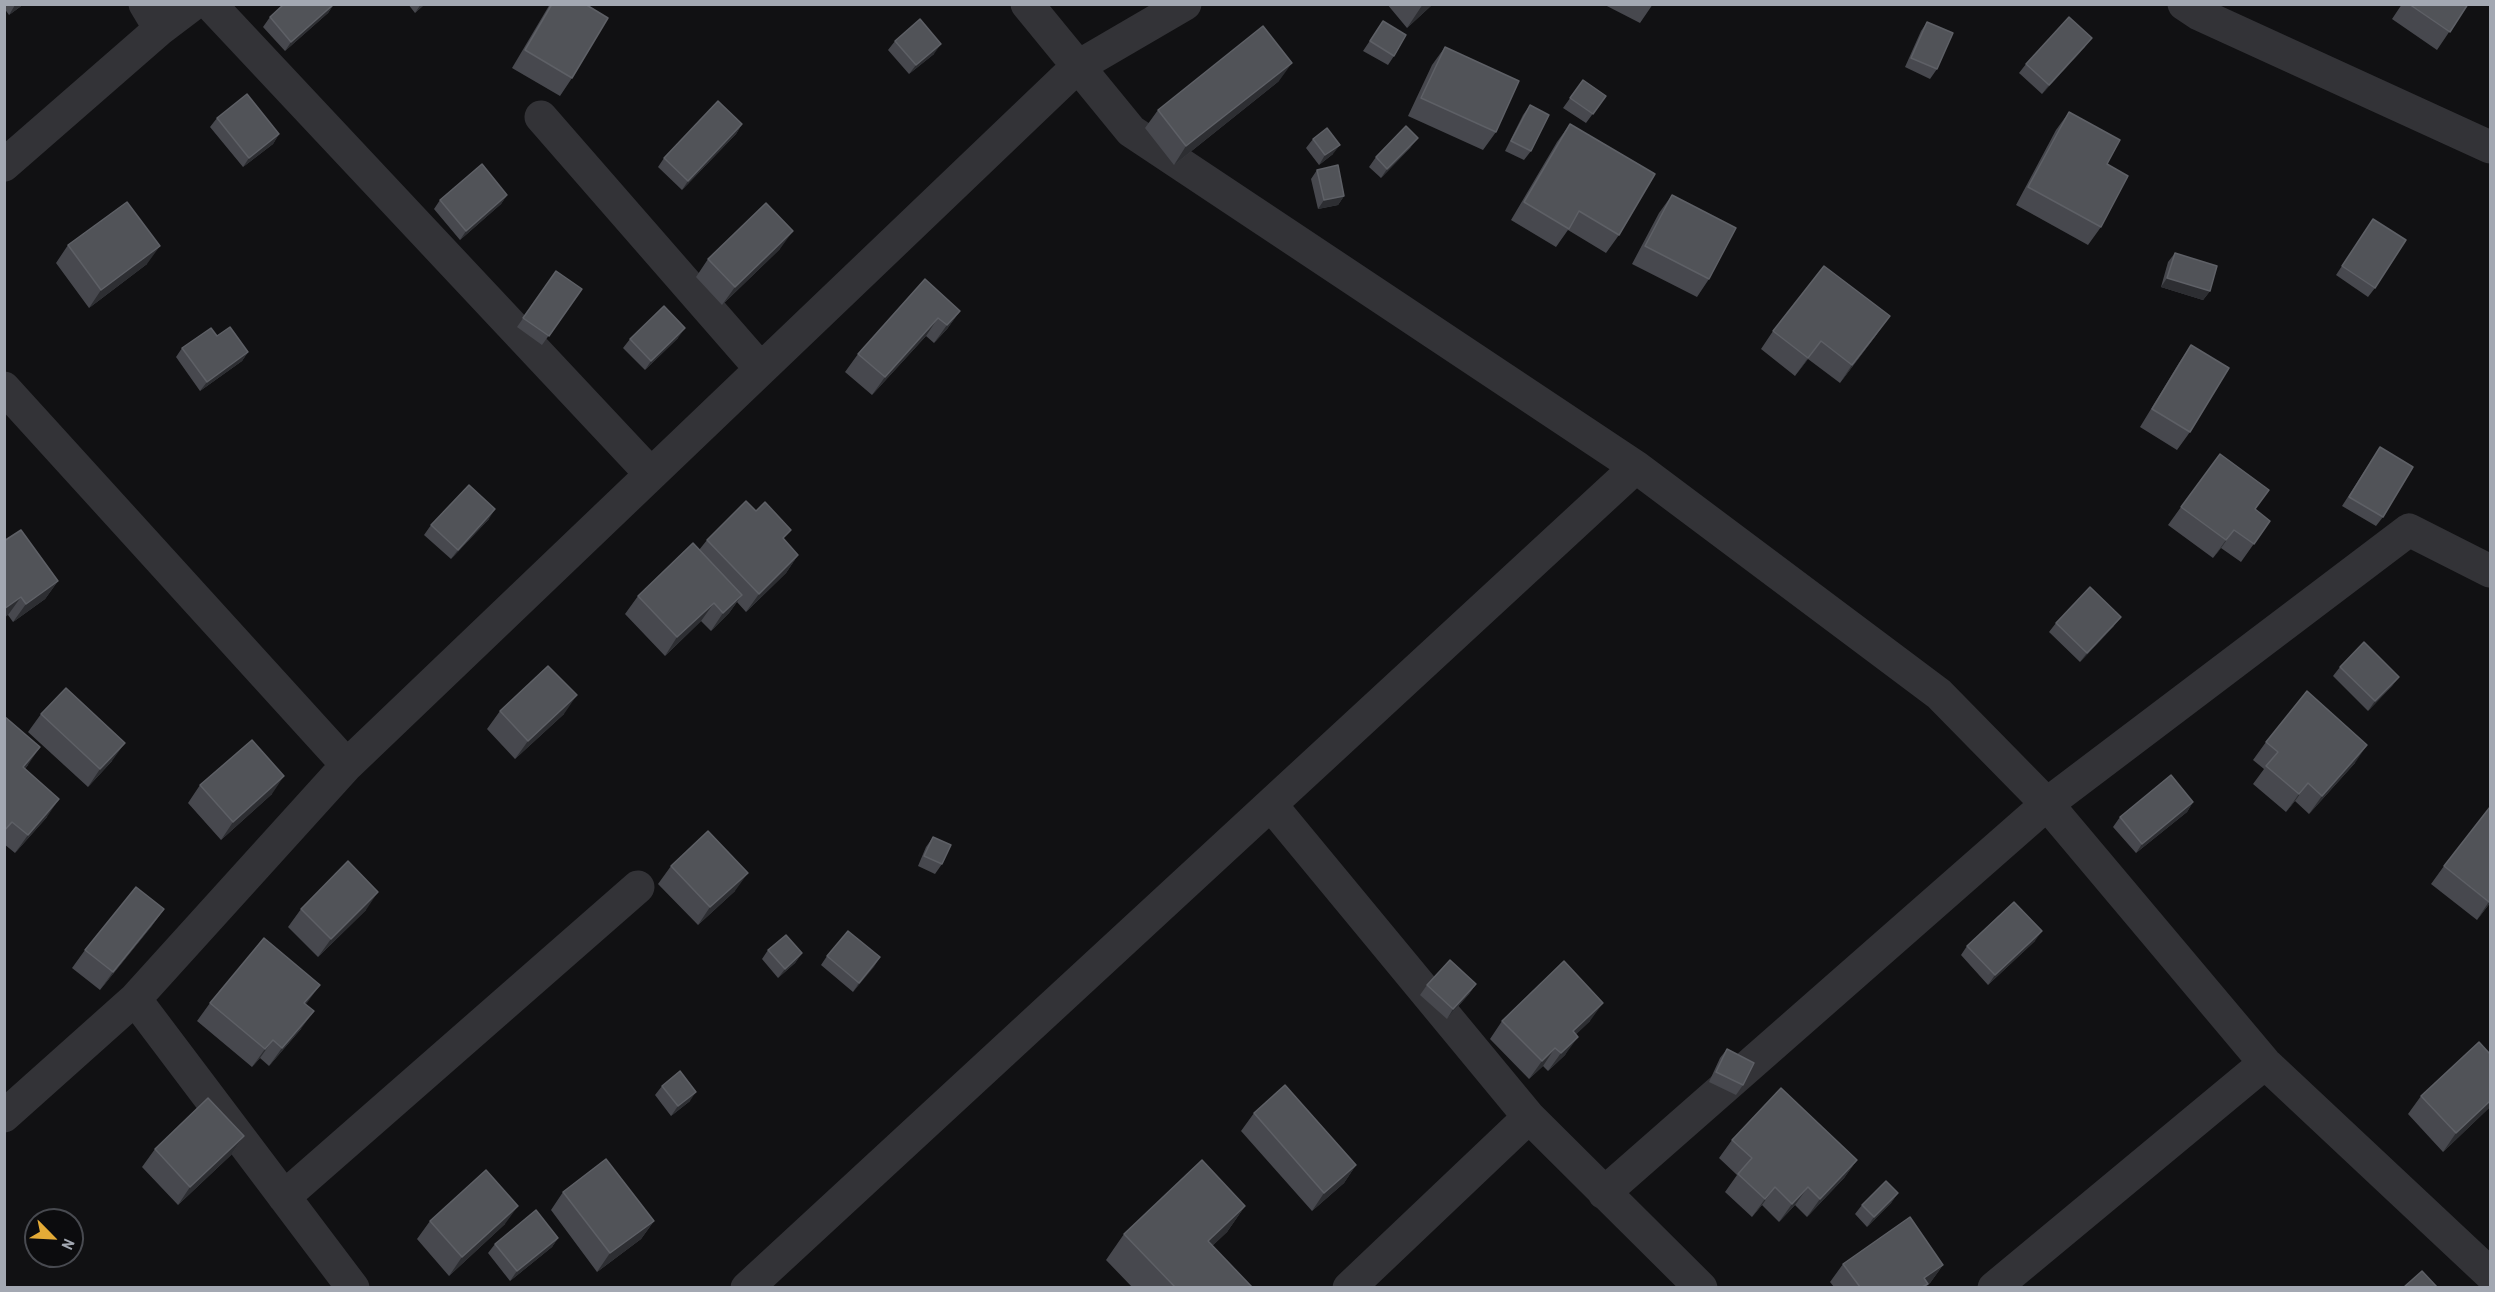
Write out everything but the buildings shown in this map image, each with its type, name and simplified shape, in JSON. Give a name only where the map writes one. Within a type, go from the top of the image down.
[{"type":"street","points":[[4,165],[152,17],[194,4]]},
{"type":"street","points":[[210,4],[650,473]]},
{"type":"street","points":[[1027,4],[1131,131],[1636,467],[1939,694],[2047,804],[2265,1063],[2490,1274]]},
{"type":"street","points":[[6,1112],[135,999],[346,765],[1077,67],[1185,4]]},
{"type":"street","points":[[2184,4],[2199,14],[2490,147]]},
{"type":"street","points":[[541,117],[760,368]]},
{"type":"street","points":[[4,388],[346,765]]},
{"type":"street","points":[[747,1287],[1636,467]]},
{"type":"street","points":[[1604,1193],[2047,804],[2409,530],[2490,571]]},
{"type":"street","points":[[1271,805],[1529,1117],[1701,1287]]},
{"type":"street","points":[[284,1197],[638,887]]},
{"type":"street","points":[[135,999],[353,1287]]},
{"type":"street","points":[[1994,1287],[2265,1063]]},
{"type":"street","points":[[1349,1287],[1529,1117]]}]
